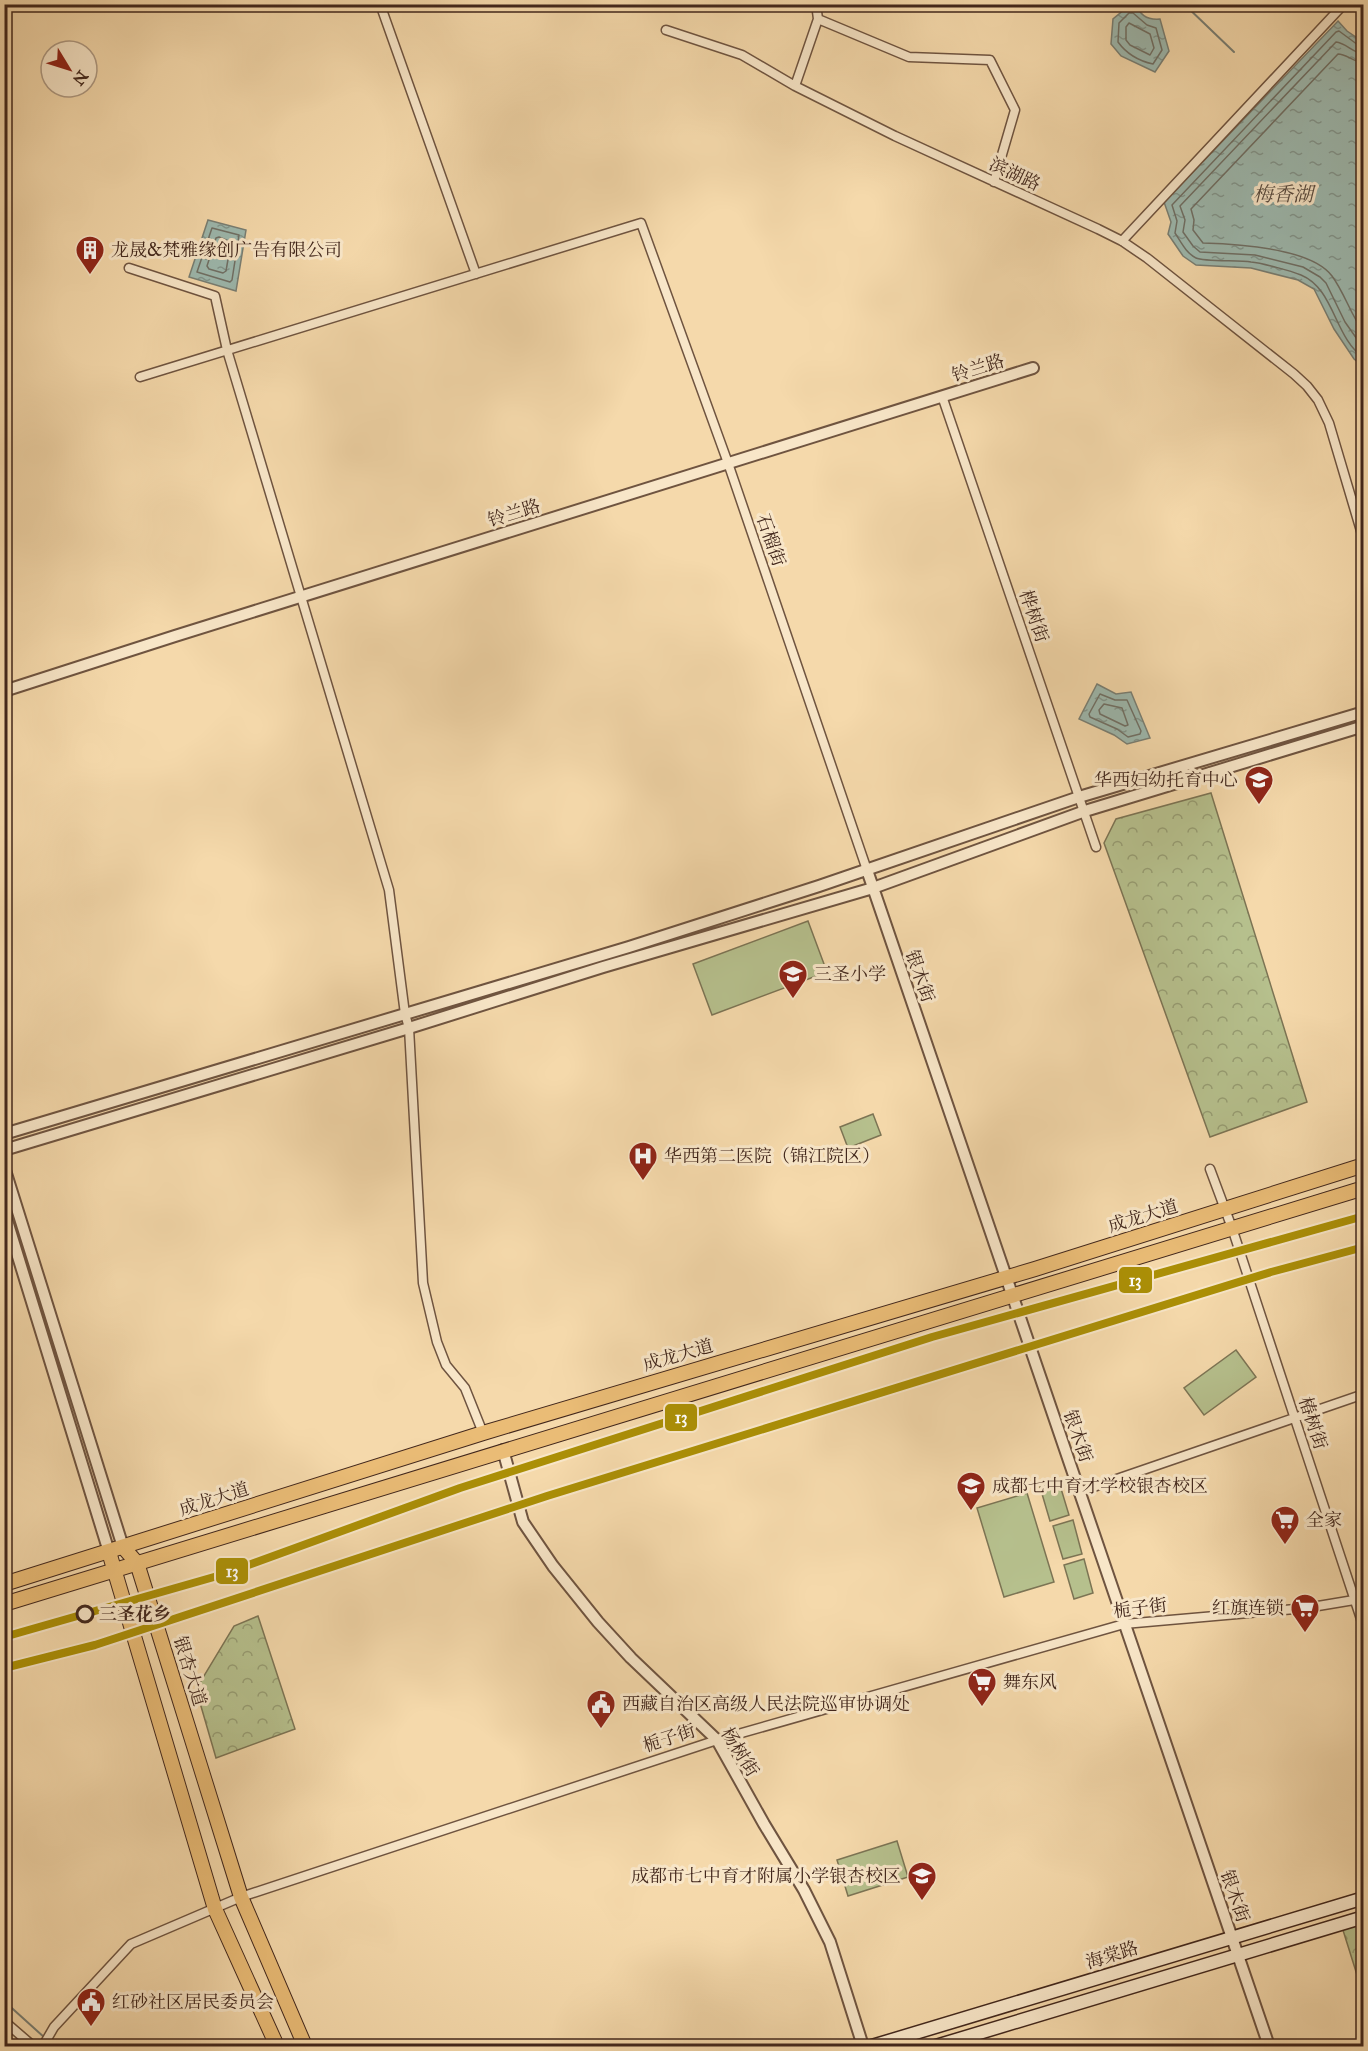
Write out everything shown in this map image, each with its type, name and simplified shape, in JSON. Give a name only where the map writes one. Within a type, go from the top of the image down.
[{"type":"main road","name":"成龙大道","points":[[4,1584],[483,1432],[1006,1277],[1364,1165]]},
{"type":"main road","name":"成龙大道","points":[[4,1604],[1364,1188]]},
{"type":"main road","name":"银杏大道","points":[[123,1547],[137,1563],[241,1897],[305,2046]]},
{"type":"main road","points":[[108,1552],[215,1909],[277,2046]]},
{"type":"main road","name":"海棠路","points":[[872,2046],[1364,1898]]},
{"type":"main road","name":"海棠路","points":[[936,2046],[1364,1917]]},
{"type":"street","points":[[140,377],[476,273],[380,4]]},
{"type":"street","points":[[795,86],[818,19],[816,4]]},
{"type":"street","points":[[1122,241],[1344,4]]},
{"type":"street","points":[[818,19],[909,57],[990,60],[1015,110],[994,182]]},
{"type":"street","name":"滨湖路","points":[[666,30],[741,55],[795,86],[1122,241],[1146,258],[1294,374],[1318,399],[1329,423],[1364,541]]},
{"type":"street","name":"石榴街","points":[[476,273],[641,222],[728,463],[867,870]]},
{"type":"street","points":[[129,268],[215,296],[227,350],[389,890],[405,1014],[409,1028],[423,1283],[437,1342],[446,1365],[465,1388],[483,1432]]},
{"type":"street","name":"铃兰路","points":[[4,692],[302,596],[1034,368]]},
{"type":"street","name":"桦树街","points":[[942,396],[1096,847]]},
{"type":"street","points":[[4,1134],[628,947],[867,870],[1079,797],[1364,712]]},
{"type":"street","points":[[4,1150],[603,967],[873,888],[1085,811],[1364,726]]},
{"type":"street","name":"银木街","points":[[867,870],[1269,2046]]},
{"type":"street","name":"银杏大道","points":[[4,1167],[123,1547]]},
{"type":"street","points":[[1210,1169],[1232,1228]]},
{"type":"street","points":[[4,1211],[108,1552]]},
{"type":"street","name":"椿树街","points":[[1232,1228],[1364,1628]]},
{"type":"street","points":[[1079,1492],[1364,1394]]},
{"type":"street","name":"杨树街","points":[[503,1450],[523,1522],[553,1566],[598,1622],[631,1658],[717,1740],[804,1890],[830,1942],[863,2046]]},
{"type":"street","name":"栀子街","points":[[44,2046],[54,2027],[131,1944],[241,1897],[717,1740],[1124,1624],[1306,1608],[1354,1600]]},
{"type":"street","points":[[4,2021],[33,2046]]},
{"type":"green space","points":[[1211,793],[1307,1102],[1210,1137],[1104,843],[1116,819]]},
{"type":"green space","points":[[808,921],[827,972],[712,1015],[693,964]]},
{"type":"green space","points":[[873,1114],[881,1135],[848,1148],[840,1127]]},
{"type":"green space","points":[[1236,1350],[1256,1377],[1204,1415],[1184,1388]]},
{"type":"green space","points":[[1059,1482],[1069,1515],[1050,1521],[1040,1487]]},
{"type":"green space","points":[[1027,1493],[1054,1582],[1004,1597],[977,1508]]},
{"type":"green space","points":[[1073,1520],[1082,1554],[1063,1559],[1053,1526]]},
{"type":"green space","points":[[1084,1559],[1093,1593],[1074,1599],[1064,1565]]},
{"type":"green space","points":[[258,1616],[295,1729],[216,1758],[196,1689],[234,1626]]},
{"type":"green space","points":[[897,1841],[908,1877],[848,1896],[837,1860]]},
{"type":"green space","points":[[1363,1921],[1363,1994],[1342,1927]]},
{"type":"water","points":[[1130,5],[1137,5],[1145,17],[1160,19],[1169,51],[1155,72],[1121,56],[1111,44],[1113,19]]},
{"type":"water","name":"梅香湖","points":[[1338,21],[1347,31],[1363,42],[1363,366],[1354,359],[1334,329],[1314,289],[1298,280],[1251,268],[1196,265],[1183,256],[1168,234],[1171,222],[1164,202]]},
{"type":"water","points":[[208,220],[246,230],[236,291],[189,277]]},
{"type":"water","points":[[1097,684],[1116,694],[1131,692],[1150,738],[1127,744],[1114,735],[1079,719]]},
{"type":"waterway","points":[[1184,4],[1234,52]]},
{"type":"waterway","points":[[4,2001],[45,2038]]},
{"type":"transit line","name":"13","points":[[4,1637],[221,1575],[460,1488],[932,1337],[1364,1216]]},
{"type":"transit line","name":"13","points":[[4,1668],[95,1645],[547,1496],[1271,1272],[1364,1247]]},
{"type":"place","name":"龙晟&梵雅缘创广告有限公司","points":[[90,276]]},
{"type":"place","name":"华西妇幼托育中心","points":[[1259,806]]},
{"type":"place","name":"三圣小学","points":[[793,1000]]},
{"type":"place","name":"华西第二医院（锦江院区）","points":[[643,1182]]},
{"type":"place","name":"成都七中育才学校银杏校区","points":[[971,1512]]},
{"type":"place","name":"全家","points":[[1285,1546]]},
{"type":"place","name":"三圣花乡","points":[[85,1614]]},
{"type":"place","name":"红旗连锁","points":[[1305,1634]]},
{"type":"place","name":"舞东风","points":[[982,1708]]},
{"type":"place","name":"西藏自治区高级人民法院巡审协调处","points":[[601,1730]]},
{"type":"place","name":"成都市七中育才附属小学银杏校区","points":[[922,1902]]},
{"type":"place","name":"红砂社区居民委员会","points":[[91,2028]]}]
